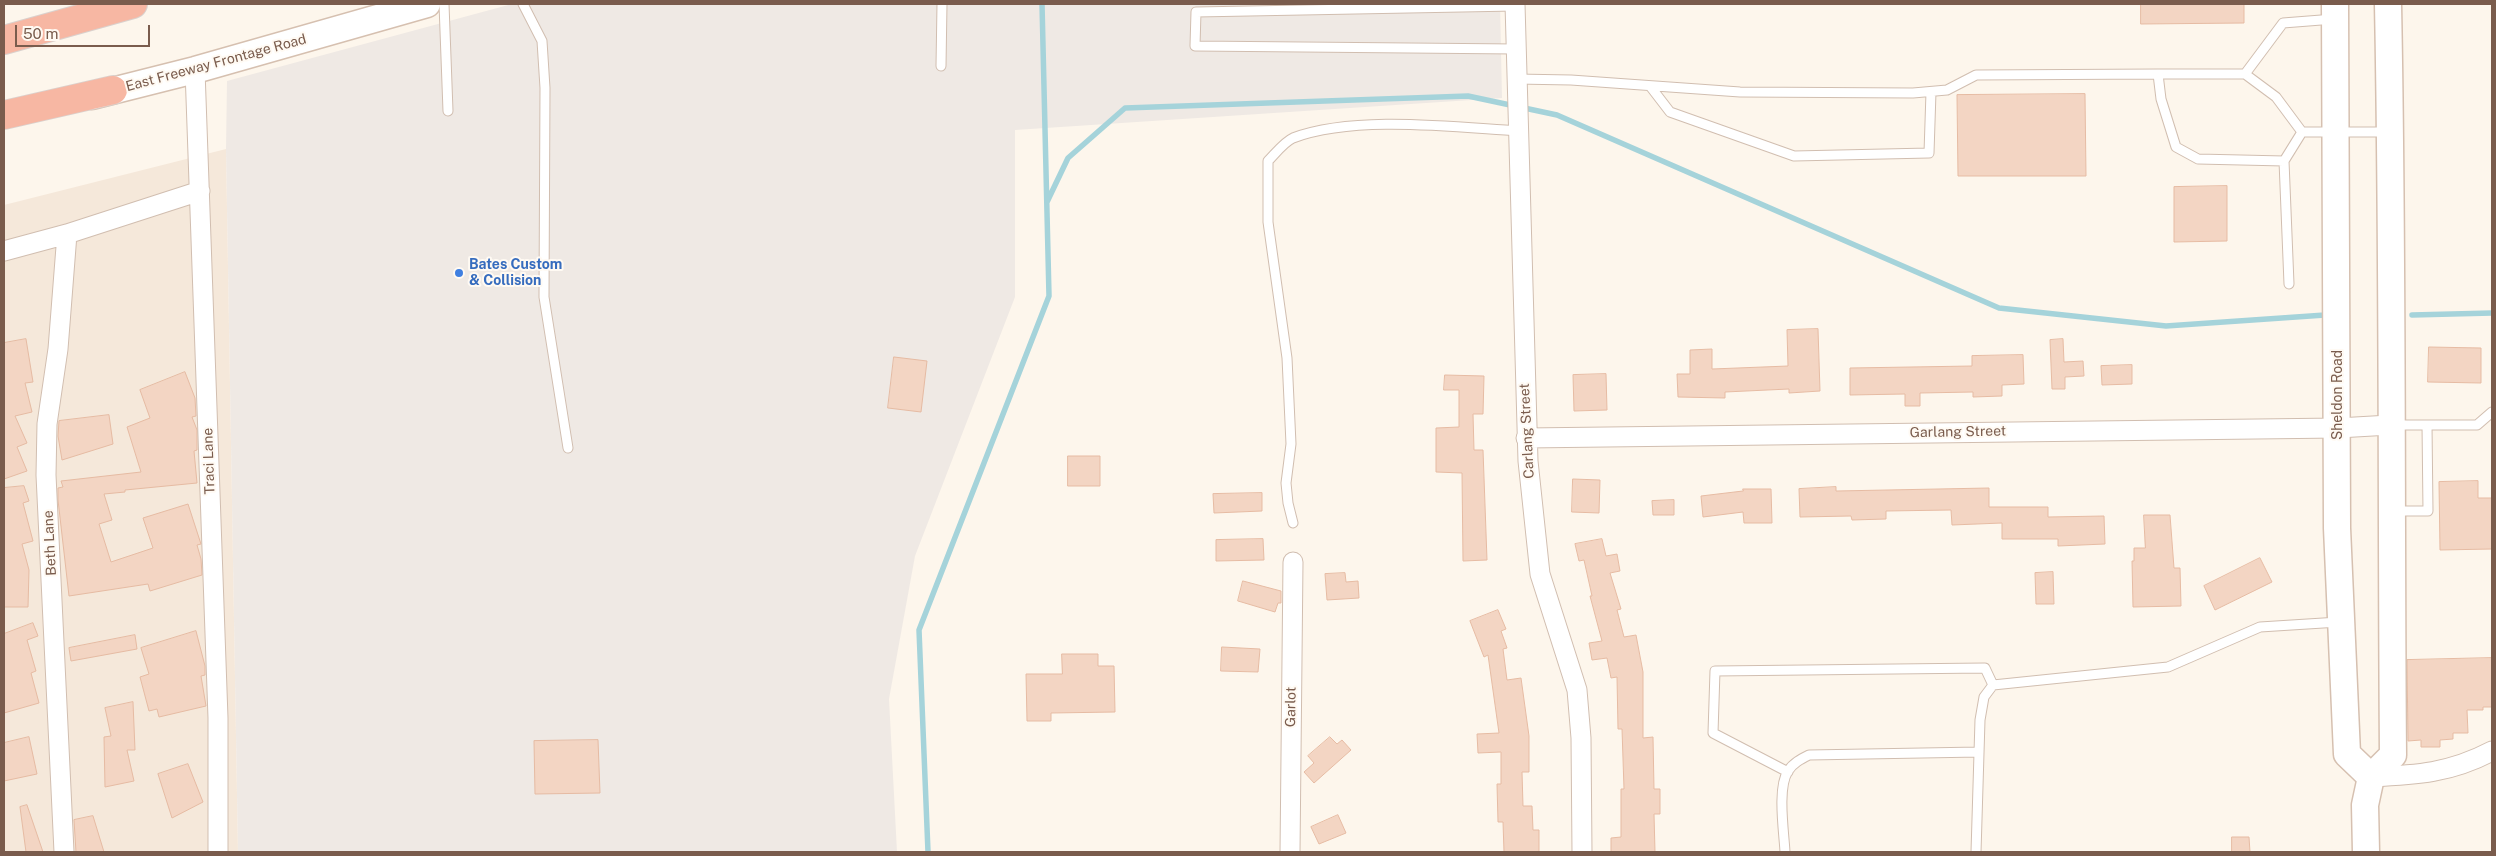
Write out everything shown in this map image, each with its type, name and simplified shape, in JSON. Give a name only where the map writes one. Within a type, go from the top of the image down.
[{"type":"highway","points":[[4,40],[133,4]]},
{"type":"highway","points":[[4,116],[113,90]]},
{"type":"main road","name":"East Freeway Frontage Road","points":[[113,90],[195,70],[426,4]]},
{"type":"main road","points":[[2366,852],[2365,805],[2371,777],[2393,755],[2388,4]]},
{"type":"main road","name":"Sheldon Road","points":[[2335,11],[2337,528],[2347,754],[2371,777]]},
{"type":"street","name":"Carlang Street","points":[[1515,5],[1526,438],[1535,548],[1540,574],[1577,690],[1581,738],[1582,852]]},
{"type":"street","name":"Traci Lane","points":[[195,70],[218,718],[218,852]]},
{"type":"street","points":[[4,251],[67,234],[200,191]]},
{"type":"street","name":"Beth Lane","points":[[64,852],[46,475],[47,424],[58,349],[67,234]]},
{"type":"street","name":"Garlang Street","points":[[1526,438],[2338,428],[2390,425]]},
{"type":"street","name":"Garlot","points":[[1290,852],[1293,562]]},
{"type":"street","points":[[2371,777],[2415,775],[2444,770],[2468,764],[2492,751]]},
{"type":"lane","points":[[444,4],[448,111]]},
{"type":"lane","points":[[523,4],[542,41],[544,88],[544,297],[568,448]]},
{"type":"lane","points":[[941,66],[942,4]]},
{"type":"lane","points":[[1515,5],[1196,12],[1195,46],[1516,49]]},
{"type":"lane","points":[[2245,74],[2283,23],[2335,11]]},
{"type":"lane","points":[[2158,74],[2161,99],[2176,146],[2198,159],[2284,160]]},
{"type":"lane","points":[[1516,79],[1571,80],[1740,92],[1931,92],[1948,90],[1976,75],[2245,74],[2276,97],[2302,132]]},
{"type":"lane","points":[[1650,86],[1670,112],[1794,156],[1929,153],[1931,92]]},
{"type":"lane","points":[[1293,524],[1286,483],[1291,444],[1287,358],[1268,222],[1268,161],[1291,139],[1337,127],[1413,125],[1518,131]]},
{"type":"lane","points":[[2302,132],[2390,132]]},
{"type":"lane","points":[[2289,284],[2284,160],[2302,132]]},
{"type":"lane","points":[[2390,425],[2476,425],[2492,412]]},
{"type":"lane","points":[[2391,511],[2428,511],[2427,425]]},
{"type":"lane","points":[[1976,852],[1980,720],[1984,697],[1993,685],[2168,667],[2260,627],[2341,622]]},
{"type":"lane","points":[[1788,772],[1713,733],[1715,671],[1986,668],[1993,685]]},
{"type":"lane","points":[[1785,852],[1783,786],[1788,772],[1798,761],[1810,755],[1979,752]]},
{"type":"shaded area","points":[[512,4],[1500,4],[1502,98],[1015,130],[1015,297],[915,556],[889,699],[897,852],[238,852],[226,149],[227,81]]},
{"type":"shaded area","points":[[226,149],[238,852],[4,852],[4,205]]},
{"type":"building","points":[[2141,4],[2244,4],[2244,23],[2141,24]]},
{"type":"building","points":[[2085,94],[2086,176],[1958,176],[1957,95]]},
{"type":"building","points":[[2227,186],[2227,241],[2174,242],[2174,187]]},
{"type":"building","points":[[1818,329],[1820,391],[1789,393],[1789,389],[1725,392],[1725,398],[1678,397],[1677,374],[1690,374],[1690,350],[1712,349],[1712,369],[1788,366],[1787,330]]},
{"type":"building","points":[[26,339],[33,382],[25,383],[32,412],[15,416],[27,443],[17,447],[27,471],[4,479],[4,343]]},
{"type":"building","points":[[2063,339],[2064,362],[2083,361],[2084,376],[2065,377],[2065,389],[2052,389],[2050,340]]},
{"type":"building","points":[[2429,347],[2481,348],[2481,383],[2428,382]]},
{"type":"building","points":[[2023,355],[2024,384],[2002,385],[2002,396],[1973,397],[1973,392],[1920,393],[1920,406],[1905,406],[1905,394],[1850,395],[1850,368],[1972,366],[1972,356]]},
{"type":"building","points":[[894,357],[927,361],[921,412],[888,408]]},
{"type":"building","points":[[2132,365],[2132,384],[2102,385],[2101,366]]},
{"type":"building","points":[[185,372],[195,398],[196,416],[192,417],[197,430],[197,450],[194,451],[197,483],[125,490],[125,492],[104,494],[112,520],[99,524],[111,562],[153,548],[143,518],[188,504],[201,544],[197,545],[201,559],[202,575],[150,591],[148,584],[69,596],[58,500],[58,488],[63,487],[61,481],[141,472],[127,427],[150,418],[140,390]]},
{"type":"building","points":[[1606,374],[1607,410],[1574,411],[1573,375]]},
{"type":"building","points":[[1445,375],[1484,376],[1483,414],[1473,414],[1474,450],[1483,450],[1487,560],[1463,561],[1462,473],[1436,472],[1436,428],[1459,427],[1459,390],[1444,390]]},
{"type":"building","points":[[109,415],[113,444],[62,460],[58,436],[59,421]]},
{"type":"building","points":[[1068,456],[1100,456],[1100,486],[1068,486]]},
{"type":"building","points":[[1573,479],[1600,480],[1599,513],[1572,512]]},
{"type":"building","points":[[2478,481],[2478,498],[2492,498],[2492,549],[2440,550],[2439,482]]},
{"type":"building","points":[[24,486],[29,501],[23,503],[33,541],[22,544],[29,570],[28,607],[4,607],[4,488]]},
{"type":"building","points":[[1836,487],[1836,491],[1989,488],[1989,507],[2048,507],[2048,517],[2104,516],[2105,544],[2058,546],[2058,539],[2002,539],[2002,523],[1952,525],[1951,510],[1886,511],[1886,519],[1852,520],[1851,516],[1800,517],[1799,489]]},
{"type":"building","points":[[1743,489],[1771,489],[1772,523],[1744,523],[1743,512],[1703,517],[1701,496],[1743,491]]},
{"type":"building","points":[[1262,493],[1262,511],[1214,513],[1213,494]]},
{"type":"building","points":[[1674,500],[1674,515],[1653,515],[1652,501]]},
{"type":"building","points":[[2144,515],[2170,515],[2174,568],[2180,568],[2181,606],[2133,607],[2132,561],[2134,561],[2134,548],[2145,548]]},
{"type":"building","points":[[1263,539],[1264,560],[1216,561],[1216,540]]},
{"type":"building","points":[[1602,539],[1606,556],[1617,554],[1620,571],[1610,573],[1621,609],[1617,610],[1624,637],[1636,635],[1643,672],[1643,738],[1653,737],[1654,789],[1660,789],[1660,814],[1654,814],[1655,852],[1611,852],[1611,838],[1621,837],[1621,789],[1624,789],[1622,729],[1618,729],[1617,677],[1611,678],[1607,658],[1592,660],[1589,643],[1602,641],[1590,596],[1592,596],[1584,560],[1579,561],[1575,544]]},
{"type":"building","points":[[2260,558],[2272,582],[2215,610],[2204,586]]},
{"type":"building","points":[[2053,572],[2054,604],[2036,604],[2035,573]]},
{"type":"building","points":[[1345,573],[1346,582],[1358,581],[1359,598],[1327,600],[1325,574]]},
{"type":"building","points":[[1243,581],[1281,591],[1281,603],[1278,603],[1275,612],[1238,601]]},
{"type":"building","points":[[1498,610],[1506,629],[1501,631],[1507,648],[1503,649],[1507,680],[1521,678],[1529,736],[1529,772],[1522,772],[1523,806],[1532,806],[1533,830],[1539,830],[1539,852],[1504,852],[1503,822],[1498,822],[1497,784],[1501,784],[1501,752],[1478,753],[1477,734],[1499,733],[1488,655],[1484,657],[1470,621]]},
{"type":"building","points":[[33,623],[38,636],[27,640],[36,671],[31,673],[39,703],[4,713],[4,634]]},
{"type":"building","points":[[196,631],[205,666],[205,675],[201,676],[206,706],[159,717],[157,709],[149,711],[140,677],[149,674],[141,648]]},
{"type":"building","points":[[135,635],[137,649],[71,661],[69,648]]},
{"type":"building","points":[[1222,647],[1260,649],[1258,672],[1221,671]]},
{"type":"building","points":[[1062,654],[1098,654],[1098,666],[1114,666],[1115,712],[1051,713],[1051,721],[1027,721],[1026,674],[1062,674]]},
{"type":"building","points":[[2492,658],[2492,707],[2483,707],[2483,710],[2467,710],[2468,733],[2453,733],[2453,739],[2440,740],[2440,747],[2421,747],[2421,740],[2408,741],[2407,660]]},
{"type":"building","points":[[133,702],[135,750],[127,750],[134,781],[105,787],[104,737],[111,736],[105,708]]},
{"type":"building","points":[[29,737],[37,774],[4,781],[4,743]]},
{"type":"building","points":[[1330,737],[1337,744],[1342,740],[1351,750],[1314,783],[1304,772],[1314,763],[1308,756]]},
{"type":"building","points":[[598,740],[600,793],[535,794],[534,741]]},
{"type":"building","points":[[188,764],[203,802],[172,818],[158,774]]},
{"type":"building","points":[[27,805],[43,852],[26,852],[20,807]]},
{"type":"building","points":[[1338,815],[1346,833],[1319,844],[1311,827]]},
{"type":"building","points":[[93,816],[104,852],[76,852],[74,820]]},
{"type":"building","points":[[2232,837],[2249,837],[2250,852],[2232,852]]},
{"type":"waterway","points":[[928,852],[919,630],[1049,296],[1042,4]]},
{"type":"waterway","points":[[1047,202],[1068,158],[1125,108],[1468,96],[1557,115],[1999,308],[2166,326],[2325,315]]},
{"type":"waterway","points":[[2412,315],[2492,313]]},
{"type":"place","name":"Bates Custom & Collision","points":[[459,273]]}]
